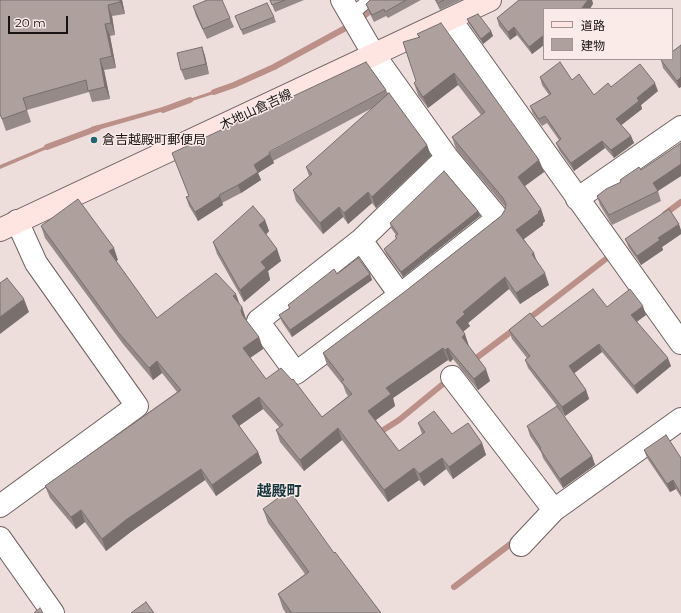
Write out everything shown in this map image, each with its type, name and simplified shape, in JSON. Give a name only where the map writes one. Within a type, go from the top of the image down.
[{"type":"main road","name":"木地山倉吉線","points":[[9,225],[490,0]]},
{"type":"street","points":[[347,7],[374,55],[447,156],[498,218],[400,295],[296,373],[258,321],[361,240],[447,156]]},
{"type":"street","points":[[450,19],[681,343]]},
{"type":"street","points":[[577,199],[681,127]]},
{"type":"street","points":[[0,506],[136,406],[9,225]]},
{"type":"street","points":[[361,240],[400,295]]},
{"type":"street","points":[[452,377],[554,510]]},
{"type":"street","points":[[521,545],[554,510],[681,419]]},
{"type":"street","points":[[0,538],[53,613]]},
{"type":"lane","points":[[347,7],[369,0]]},
{"type":"shaded area","points":[[222,88],[223,91],[183,104],[183,101]]},
{"type":"shaded area","points":[[170,105],[171,109],[91,132],[91,127]]},
{"type":"shaded area","points":[[53,143],[54,146],[0,169],[0,165]]},
{"type":"building","points":[[0,0],[120,0],[120,2],[108,5],[111,23],[105,24],[112,56],[100,59],[105,87],[88,91],[86,80],[23,98],[27,110],[2,119],[0,114]]},
{"type":"building","points":[[207,0],[222,0],[230,18],[203,29],[193,6]]},
{"type":"building","points":[[270,0],[285,0],[272,5]]},
{"type":"building","points":[[370,0],[406,0],[385,12],[384,9],[372,15],[366,4]]},
{"type":"building","points":[[436,0],[444,0],[438,3]]},
{"type":"building","points":[[519,0],[588,0],[582,8],[543,8],[543,36],[529,47],[514,27],[508,32],[497,18]]},
{"type":"building","points":[[267,3],[274,17],[241,30],[235,16]]},
{"type":"building","points":[[478,14],[491,31],[481,39],[467,19]]},
{"type":"building","points":[[441,23],[539,160],[518,177],[541,209],[538,212],[539,213],[516,230],[534,253],[532,254],[545,273],[516,293],[505,277],[463,312],[465,314],[456,322],[465,334],[462,337],[486,369],[474,379],[448,348],[445,350],[443,348],[386,388],[391,394],[368,411],[399,451],[425,432],[418,423],[434,411],[452,434],[468,423],[482,443],[449,467],[442,458],[419,474],[414,468],[384,490],[338,428],[300,460],[276,430],[283,425],[259,397],[232,416],[258,452],[212,485],[201,469],[127,519],[102,539],[81,510],[71,517],[45,486],[181,390],[157,361],[149,368],[118,332],[41,226],[78,199],[114,248],[109,251],[157,318],[216,273],[236,294],[233,296],[242,307],[241,311],[243,316],[259,337],[243,348],[266,379],[281,368],[292,380],[293,379],[322,417],[352,394],[341,381],[344,380],[323,353],[403,293],[501,216],[505,210],[506,204],[503,198],[452,137],[485,112],[454,73],[423,97],[414,83],[416,81],[403,42],[420,37],[417,34]]},
{"type":"building","points":[[681,45],[681,77],[677,81],[661,60],[673,60],[673,51]]},
{"type":"building","points":[[202,47],[206,64],[181,70],[177,53]]},
{"type":"building","points":[[366,62],[386,90],[269,152],[270,154],[254,165],[258,172],[219,195],[220,196],[195,212],[186,197],[189,196],[172,153]]},
{"type":"building","points":[[560,62],[572,80],[579,74],[594,95],[608,83],[611,87],[640,64],[655,83],[637,98],[639,101],[616,119],[631,136],[611,150],[602,141],[571,163],[556,143],[561,139],[545,116],[539,119],[530,106],[551,94],[540,77]]},
{"type":"building","points":[[389,93],[427,145],[372,197],[368,192],[344,213],[339,207],[320,223],[293,190],[312,174],[306,167]]},
{"type":"building","points":[[681,143],[681,164],[653,183],[658,191],[609,215],[597,196],[606,189],[621,182],[620,180],[639,167],[641,170]]},
{"type":"building","points":[[444,171],[478,211],[401,272],[384,249],[397,238],[395,236],[398,234],[390,223]]},
{"type":"building","points":[[253,206],[265,220],[259,225],[277,249],[261,262],[266,268],[240,290],[213,242]]},
{"type":"building","points":[[669,209],[679,224],[658,238],[660,240],[637,256],[625,239]]},
{"type":"building","points":[[358,258],[370,274],[290,330],[279,315],[290,308],[288,305],[334,269],[337,274]]},
{"type":"building","points":[[7,278],[24,299],[0,317],[0,283]]},
{"type":"building","points":[[593,289],[607,307],[630,289],[643,306],[631,315],[668,358],[634,386],[599,344],[569,366],[586,390],[562,407],[525,360],[530,356],[509,330],[530,313],[542,327]]},
{"type":"building","points":[[557,406],[592,456],[560,479],[527,426]]},
{"type":"building","points":[[666,435],[681,458],[681,494],[673,480],[667,484],[644,450]]},
{"type":"building","points":[[289,490],[334,553],[335,552],[381,613],[292,613],[278,594],[309,572],[263,509]]},
{"type":"building","points":[[146,602],[154,613],[131,613]]},
{"type":"building","points":[[40,608],[43,613],[34,613]]},
{"type":"waterway","points":[[359,20],[384,0]]},
{"type":"waterway","points":[[214,92],[234,85],[274,67],[351,25]]},
{"type":"waterway","points":[[163,110],[190,100]]},
{"type":"waterway","points":[[47,147],[98,128]]},
{"type":"waterway","points":[[665,214],[681,202]]},
{"type":"waterway","points":[[527,320],[611,255]]},
{"type":"waterway","points":[[471,362],[516,328]]},
{"type":"waterway","points":[[377,434],[399,420],[449,379]]},
{"type":"waterway","points":[[454,587],[517,539]]},
{"type":"place","name":"倉吉越殿町郵便局","points":[[94,140]]},
{"type":"district","name":"越殿町","points":[[279,492]]}]
